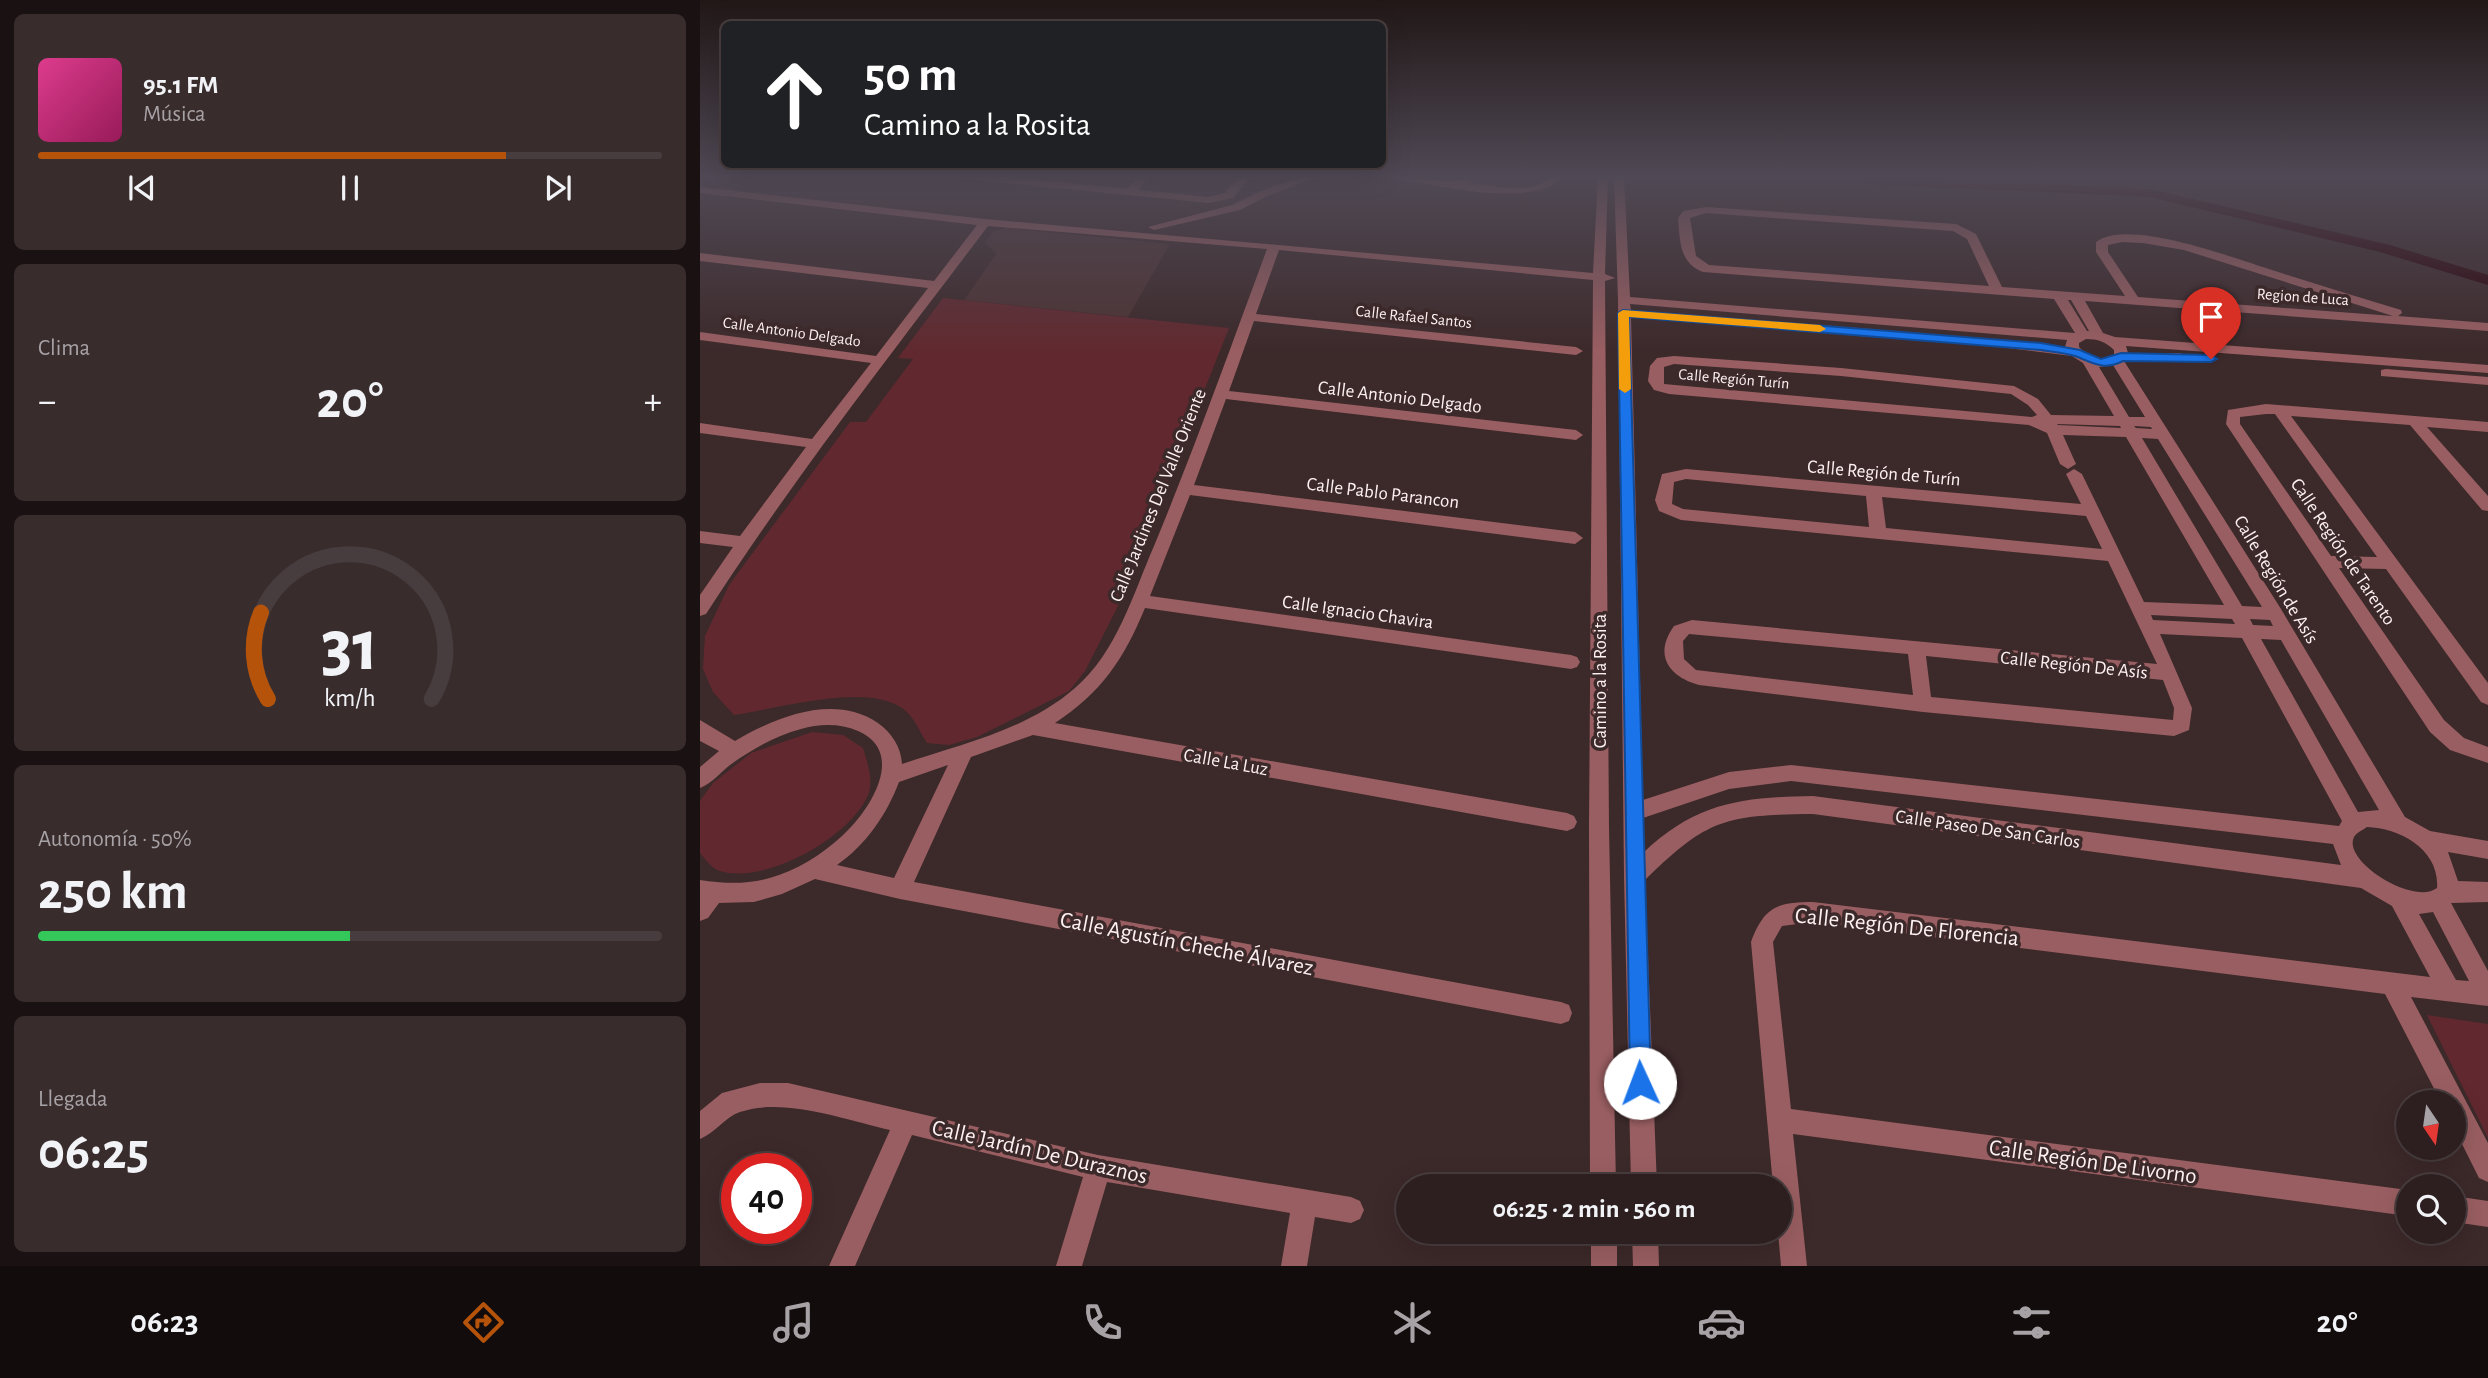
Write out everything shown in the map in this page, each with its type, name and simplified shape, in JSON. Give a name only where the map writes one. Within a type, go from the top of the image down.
[{"type":"street","points":[[700,610],[744,542],[816,443],[975,235]]},
{"type":"street","points":[[1184,235],[1623,279]]},
{"type":"street","name":"Camino a la Rosita","points":[[1601,235],[1599,827],[1603,1174]]},
{"type":"street","name":"Camino a la Rosita","points":[[1621,235],[1634,876]]},
{"type":"street","name":"Region de Luca","points":[[1686,235],[1689,259],[1697,267],[2488,327]]},
{"type":"street","name":"Region de Luca","points":[[1969,235],[1972,237],[1998,291]]},
{"type":"street","name":"Region de Luca","points":[[2135,302],[2102,252],[2102,242],[2154,241],[2190,248],[2426,322]]},
{"type":"street","name":"Calle Jardines Del Valle Oriente","points":[[1033,727],[1072,701],[1094,681],[1109,661],[1139,601],[1185,489],[1274,246]]},
{"type":"street","points":[[700,257],[936,285]]},
{"type":"street","points":[[2059,296],[2080,336]]},
{"type":"street","points":[[2076,297],[2098,335]]},
{"type":"street","points":[[1624,307],[1851,325],[2098,335],[2112,341],[2488,369]]},
{"type":"street","name":"Calle Rafael Santos","points":[[1249,317],[1576,351]]},
{"type":"street","points":[[1851,325],[2041,347],[2109,363],[2119,359],[2185,357],[2488,381]]},
{"type":"street","name":"Calle Antonio Delgado","points":[[700,336],[878,360]]},
{"type":"street","points":[[2080,336],[2072,347],[2082,356],[2126,427],[2248,632],[2348,829],[2344,849],[2351,864],[2381,892],[2401,901],[2428,904],[2442,896],[2488,892]]},
{"type":"street","name":"Calle Región de Asís","points":[[2112,341],[2121,349],[2119,359],[2159,428],[2275,614],[2397,822]]},
{"type":"street","name":"Calle Región Turín","points":[[2023,393],[2003,388],[1841,388],[1669,390],[1659,387],[1655,381],[1658,363],[1668,360],[1841,388],[2043,423],[2159,428]]},
{"type":"street","points":[[2413,363],[2421,376]]},
{"type":"street","name":"Calle Región de Asís","points":[[2023,393],[2035,403],[2043,423],[2071,469],[2170,673]]},
{"type":"street","name":"Calle Antonio Delgado","points":[[1220,394],[1576,435]]},
{"type":"street","name":"Calle Región de Tarento","points":[[2482,427],[2279,410],[2242,410],[2233,413],[2231,417],[2233,424],[2437,726],[2458,744],[2488,755]]},
{"type":"street","name":"Calle Región de Tarento","points":[[2279,410],[2488,697]]},
{"type":"street","points":[[2414,421],[2488,506]]},
{"type":"street","points":[[2482,427],[2488,440]]},
{"type":"street","points":[[700,428],[816,443]]},
{"type":"street","name":"Calle Región de Turín","points":[[1878,532],[1681,514],[1665,508],[1665,483],[1671,475],[1686,474],[2092,511]]},
{"type":"street","name":"Calle Pablo Parancon","points":[[1185,489],[1575,538]]},
{"type":"street","points":[[1873,489],[1878,532],[2114,556]]},
{"type":"street","points":[[700,537],[744,542]]},
{"type":"street","points":[[2325,562],[2391,564]]},
{"type":"street","name":"Calle Ignacio Chavira","points":[[1139,601],[1571,662]]},
{"type":"street","name":"Calle Región De Asís","points":[[2139,608],[2275,614]]},
{"type":"street","name":"Calle Región De Asís","points":[[1693,627],[2170,673],[2185,716],[2182,723],[2174,728],[1923,704],[1699,678],[1681,671],[1673,657],[1677,633],[1683,628],[1693,627]]},
{"type":"street","name":"Calle Región De Asís","points":[[2148,627],[2286,633]]},
{"type":"street","points":[[1916,647],[1923,704]]},
{"type":"street","points":[[700,779],[734,750],[768,732],[802,721],[833,718],[860,722],[880,734],[891,752],[891,776],[881,804],[864,827],[841,850],[813,869],[779,885],[744,894],[704,898]]},
{"type":"street","points":[[891,776],[1033,727]]},
{"type":"street","name":"Calle La Luz","points":[[1033,727],[1567,822]]},
{"type":"street","points":[[700,728],[703,733],[734,750]]},
{"type":"street","points":[[900,889],[963,753]]},
{"type":"street","name":"Calle Paseo De San Carlos","points":[[1633,813],[1706,786],[1754,774],[1791,773],[2348,829]]},
{"type":"street","name":"Calle Paseo De San Carlos","points":[[1634,876],[1683,831],[1711,815],[1746,807],[1813,805],[2363,878]]},
{"type":"street","points":[[2348,829],[2365,818],[2397,822],[2425,839],[2446,866],[2449,880],[2442,896]]},
{"type":"street","points":[[2425,839],[2488,850]]},
{"type":"street","name":"Calle Agustín Cheche Álvarez","points":[[813,869],[900,889],[1561,1013]]},
{"type":"street","points":[[1634,876],[1644,1174]]},
{"type":"street","name":"Calle Región De Florencia","points":[[2442,896],[2488,995]]},
{"type":"street","points":[[2401,901],[2450,991]]},
{"type":"street","name":"Calle Región De Florencia","points":[[1794,1266],[1762,942],[1766,929],[1776,915],[1813,912],[2488,995]]},
{"type":"street","points":[[2392,984],[2488,1169]]},
{"type":"street","name":"Calle Jardín De Duraznos","points":[[700,1127],[731,1102],[760,1095],[788,1095],[1098,1168],[1351,1210]]},
{"type":"street","name":"Calle Región De Livorno","points":[[1778,1120],[2396,1201]]},
{"type":"street","points":[[842,1266],[906,1121]]},
{"type":"street","points":[[1069,1266],[1098,1168]]},
{"type":"street","points":[[1294,1266],[1304,1203]]},
{"type":"street","points":[[2466,1211],[2488,1214]]},
{"type":"street","points":[[1604,1244],[1604,1266]]},
{"type":"street","points":[[1645,1244],[1646,1266]]},
{"type":"shaded area","points":[[990,235],[1078,235],[1170,244],[1128,317],[964,300],[996,254],[985,242]]},
{"type":"shaded area","points":[[943,298],[1229,328],[1119,604],[1085,671],[1069,691],[977,737],[949,745],[927,743],[906,711],[886,701],[866,697],[796,703],[734,715],[713,692],[703,669],[705,636],[729,585],[850,422],[866,422],[913,359],[898,358]]},
{"type":"shaded area","points":[[812,732],[843,735],[863,748],[870,789],[858,811],[825,842],[781,864],[738,874],[714,868],[700,853],[700,801],[713,783],[751,753]]},
{"type":"shaded area","points":[[2427,1015],[2488,1024],[2488,1138]]},
{"type":"waterway","points":[[2330,235],[2385,248],[2488,280]]},
{"type":"slow traffic","points":[[1625,389],[1623,313],[1820,329]]},
{"type":"route","points":[[1640,1083],[1623,313],[2041,347],[2076,352],[2081,357],[2099,363],[2109,363],[2121,357],[2211,359]]}]
